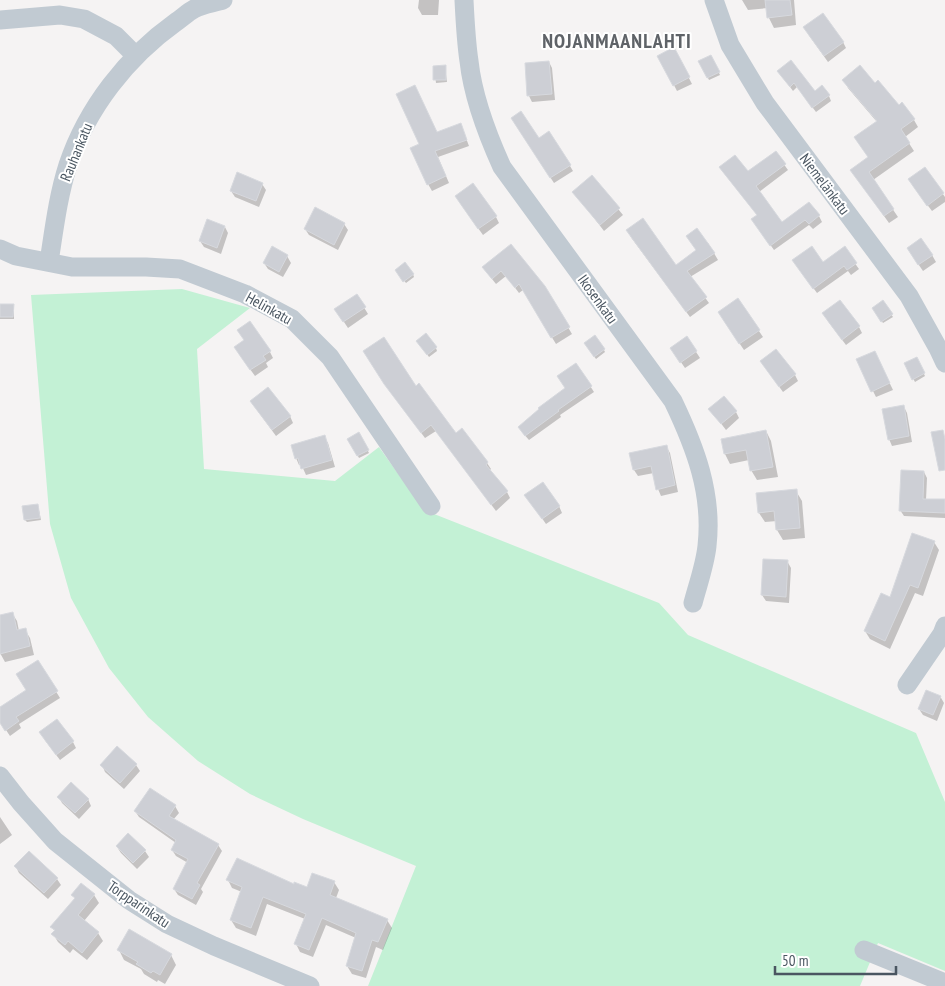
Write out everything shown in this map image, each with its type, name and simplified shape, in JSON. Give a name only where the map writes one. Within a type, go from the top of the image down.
[{"type":"street","points":[[193,4],[223,0]]},
{"type":"street","name":"Ikosenkatu","points":[[464,0],[469,63],[486,131],[502,167],[673,401],[691,439],[702,477],[708,511],[707,547],[693,603]]},
{"type":"street","name":"Niemelänkatu","points":[[714,0],[730,45],[766,103],[909,296],[945,363]]},
{"type":"street","name":"Rauhankatu","points":[[49,262],[60,195],[68,166],[79,137],[94,110],[136,56],[193,4]]},
{"type":"street","points":[[0,20],[60,15],[84,19],[116,36],[136,56]]},
{"type":"street","name":"Helinkatu","points":[[0,249],[16,256],[72,267],[180,269],[245,294],[292,319],[330,357],[431,506]]},
{"type":"street","points":[[907,685],[942,634],[945,626]]},
{"type":"street","name":"Torpparinkatu","points":[[0,776],[55,841],[129,900],[167,924],[310,986]]},
{"type":"street","points":[[864,950],[945,984]]},
{"type":"green space","points":[[182,289],[250,308],[197,349],[204,469],[335,481],[379,447],[424,510],[659,603],[688,635],[916,733],[945,802],[945,971],[878,943],[860,986],[368,986],[416,866],[303,819],[250,794],[198,761],[148,717],[109,668],[71,598],[50,524],[31,295]]},
{"type":"building","points":[[765,0],[790,0],[792,15],[767,18]]},
{"type":"building","points":[[823,13],[844,42],[824,56],[803,27]]},
{"type":"building","points":[[674,47],[690,77],[673,86],[657,56]]},
{"type":"building","points":[[711,55],[720,72],[707,78],[698,61]]},
{"type":"building","points":[[791,60],[815,91],[822,85],[830,95],[812,108],[794,83],[790,87],[777,71]]},
{"type":"building","points":[[549,61],[552,94],[527,96],[525,63]]},
{"type":"building","points":[[446,65],[446,80],[433,80],[433,66]]},
{"type":"building","points":[[860,65],[875,83],[878,80],[899,105],[902,102],[915,119],[901,129],[910,143],[869,172],[894,209],[884,216],[850,170],[868,157],[854,137],[877,121],[842,80]]},
{"type":"building","points":[[415,85],[437,132],[461,123],[467,140],[435,151],[446,176],[427,185],[410,148],[419,144],[396,94]]},
{"type":"building","points":[[521,111],[539,138],[549,131],[571,165],[550,178],[511,118]]},
{"type":"building","points":[[776,151],[786,164],[756,186],[782,222],[809,202],[820,215],[809,224],[805,220],[770,246],[751,219],[757,215],[719,167],[735,155],[748,171]]},
{"type":"building","points":[[925,167],[944,193],[927,206],[908,179]]},
{"type":"building","points":[[237,172],[263,183],[256,201],[230,191]]},
{"type":"building","points":[[592,175],[620,208],[600,225],[572,192]]},
{"type":"building","points":[[473,183],[497,216],[478,229],[455,196]]},
{"type":"building","points":[[315,207],[345,223],[334,245],[304,229]]},
{"type":"building","points":[[643,218],[676,265],[696,250],[686,236],[697,228],[715,253],[687,271],[707,297],[686,312],[626,230]]},
{"type":"building","points":[[207,219],[225,226],[217,248],[199,241]]},
{"type":"building","points":[[921,238],[933,255],[918,265],[907,248]]},
{"type":"building","points":[[511,244],[545,286],[570,327],[551,338],[519,284],[515,288],[501,271],[492,279],[482,267]]},
{"type":"building","points":[[272,246],[288,255],[279,272],[263,263]]},
{"type":"building","points":[[812,246],[823,262],[845,246],[857,263],[847,270],[844,266],[813,289],[792,260]]},
{"type":"building","points":[[405,262],[414,274],[403,282],[395,270]]},
{"type":"building","points":[[357,294],[366,307],[343,322],[334,309]]},
{"type":"building","points":[[738,298],[760,330],[739,344],[718,312]]},
{"type":"building","points":[[840,300],[860,326],[842,340],[822,313]]},
{"type":"building","points":[[883,300],[893,314],[881,322],[872,308]]},
{"type":"building","points":[[0,304],[14,304],[13,317],[0,317]]},
{"type":"building","points":[[250,321],[271,351],[263,356],[266,360],[250,370],[234,347],[244,340],[237,330]]},
{"type":"building","points":[[426,333],[437,347],[427,355],[416,341]]},
{"type":"building","points":[[595,335],[605,349],[594,357],[584,343]]},
{"type":"building","points":[[687,336],[697,351],[680,363],[670,348]]},
{"type":"building","points":[[384,337],[416,386],[419,383],[456,433],[462,428],[488,462],[486,465],[508,491],[491,505],[431,425],[421,433],[384,384],[363,351]]},
{"type":"building","points":[[776,349],[796,374],[779,387],[760,361]]},
{"type":"building","points":[[875,351],[890,383],[871,392],[856,359]]},
{"type":"building","points":[[917,357],[925,373],[912,380],[904,363]]},
{"type":"building","points":[[576,363],[592,386],[525,436],[518,427],[538,408],[565,388],[557,376]]},
{"type":"building","points":[[268,387],[291,416],[272,430],[250,401]]},
{"type":"building","points":[[724,396],[737,411],[721,424],[708,409]]},
{"type":"building","points":[[904,405],[909,436],[888,440],[882,409]]},
{"type":"building","points":[[766,430],[773,467],[750,471],[746,450],[724,454],[721,439]]},
{"type":"building","points":[[943,430],[945,439],[945,470],[939,471],[931,432]]},
{"type":"building","points":[[359,432],[369,450],[357,456],[347,439]]},
{"type":"building","points":[[325,435],[332,460],[301,469],[298,458],[295,459],[291,445]]},
{"type":"building","points":[[667,445],[675,485],[656,490],[651,466],[633,470],[629,453]]},
{"type":"building","points":[[901,470],[924,471],[923,499],[945,499],[945,513],[899,511]]},
{"type":"building","points":[[543,482],[560,506],[542,519],[524,495]]},
{"type":"building","points":[[797,489],[800,528],[776,530],[774,511],[758,513],[756,493]]},
{"type":"building","points":[[38,504],[40,518],[24,520],[22,506]]},
{"type":"building","points":[[912,533],[935,541],[918,588],[910,585],[885,641],[864,631],[881,593],[890,597]]},
{"type":"building","points":[[763,559],[788,560],[786,597],[761,595]]},
{"type":"building","points":[[13,612],[17,630],[26,628],[30,646],[0,654],[0,615]]},
{"type":"building","points":[[38,660],[58,691],[16,717],[19,721],[5,731],[0,723],[0,707],[26,690],[16,674]]},
{"type":"building","points":[[926,690],[941,696],[933,715],[918,709]]},
{"type":"building","points":[[57,719],[74,741],[56,755],[39,732]]},
{"type":"building","points":[[117,746],[137,764],[120,783],[100,765]]},
{"type":"building","points":[[71,782],[89,799],[75,813],[57,797]]},
{"type":"building","points":[[150,788],[176,805],[169,816],[219,844],[197,883],[200,885],[192,899],[173,889],[188,859],[171,850],[176,840],[134,811]]},
{"type":"building","points":[[128,833],[146,850],[133,863],[116,846]]},
{"type":"building","points":[[29,851],[58,878],[44,893],[14,866]]},
{"type":"building","points":[[237,858],[294,884],[294,882],[307,887],[312,873],[335,881],[330,895],[388,919],[378,942],[372,940],[362,971],[346,966],[356,933],[322,918],[309,950],[294,944],[306,914],[263,897],[251,928],[230,920],[242,887],[226,880]]},
{"type":"building","points":[[81,883],[95,894],[78,915],[99,932],[82,953],[68,941],[65,945],[51,934],[55,930],[50,927],[75,898],[71,895]]},
{"type":"building","points":[[129,929],[172,954],[160,975],[153,971],[151,973],[136,964],[138,962],[117,950]]},
{"type":"district","name":"NOJANMAANLAHTI","points":[[617,41]]}]
